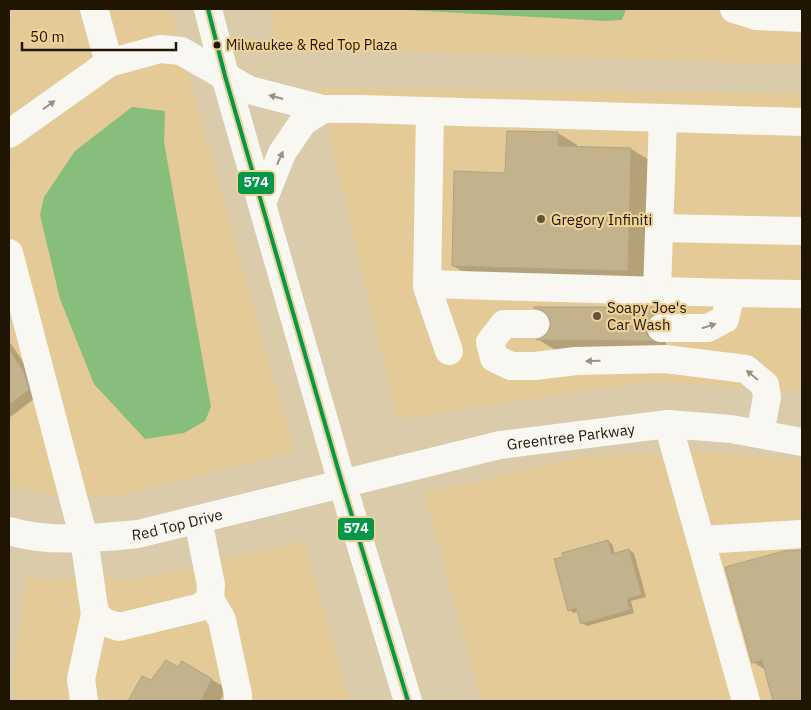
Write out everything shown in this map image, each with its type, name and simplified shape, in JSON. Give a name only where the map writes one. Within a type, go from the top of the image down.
[{"type":"street","points":[[94,9],[109,63]]},
{"type":"street","points":[[208,9],[225,76],[342,483],[408,701]]},
{"type":"street","points":[[734,9],[756,16],[802,18]]},
{"type":"street","points":[[9,134],[109,63],[160,49],[181,51],[249,90],[323,110],[430,111],[802,122]]},
{"type":"street","points":[[262,203],[282,153],[303,122],[323,110]]},
{"type":"street","points":[[430,111],[427,284],[449,351]]},
{"type":"street","points":[[657,291],[663,118]]},
{"type":"street","points":[[659,228],[802,231]]},
{"type":"street","points":[[11,269],[84,539],[95,614],[81,679],[84,701]]},
{"type":"street","points":[[427,284],[802,294]]},
{"type":"street","points":[[661,328],[708,328],[725,319],[731,293]]},
{"type":"street","points":[[535,324],[504,324],[490,342],[494,358],[511,366],[664,359],[746,369],[765,385],[767,397],[760,434]]},
{"type":"street","points":[[668,424],[746,701]]},
{"type":"street","name":"Greentree Parkway","points":[[342,483],[500,445],[668,424],[731,429],[802,442]]},
{"type":"street","name":"Red Top Drive","points":[[9,531],[21,534],[84,539],[138,534],[342,483]]},
{"type":"street","points":[[198,520],[211,585],[210,599],[222,620],[238,701]]},
{"type":"street","points":[[701,540],[802,534]]},
{"type":"street","points":[[95,614],[104,622],[119,627],[201,607],[210,599]]},
{"type":"shaded area","points":[[9,9],[170,9],[294,452],[115,497],[49,496],[9,484]]},
{"type":"shaded area","points":[[268,9],[802,9],[802,65],[278,47]]},
{"type":"shaded area","points":[[389,9],[626,9],[622,20],[606,21]]},
{"type":"shaded area","points":[[318,88],[802,93],[802,392],[651,381],[397,419]]},
{"type":"shaded area","points":[[132,107],[165,111],[164,142],[211,407],[205,421],[184,433],[145,439],[94,384],[60,299],[40,215],[44,197],[75,151]]},
{"type":"shaded area","points":[[697,451],[802,460],[802,701],[481,701],[424,493],[586,456]]},
{"type":"shaded area","points":[[304,541],[349,701],[17,701],[12,685],[26,578],[133,580]]},
{"type":"building","name":"Gregory Infiniti","points":[[507,131],[558,132],[558,146],[631,148],[628,271],[452,266],[454,171],[505,173]]},
{"type":"building","name":"Soapy Joe's Car Wash","points":[[534,307],[660,307],[660,312],[654,314],[648,320],[645,328],[647,335],[653,341],[536,340],[548,332],[551,324],[548,316],[542,310]]},
{"type":"building","points":[[9,349],[24,372],[29,390],[9,405]]},
{"type":"building","points":[[608,540],[612,554],[629,549],[642,595],[627,599],[630,610],[581,624],[576,608],[568,611],[554,559],[563,557],[562,553]]},
{"type":"building","points":[[802,550],[802,701],[773,701],[762,660],[752,663],[725,567],[784,551]]},
{"type":"building","points":[[166,660],[178,667],[182,661],[212,679],[201,701],[128,701],[142,676],[151,680]]},
{"type":"transit line","name":"574","points":[[208,9],[225,76],[342,483],[408,701]]},
{"type":"place","name":"Milwaukee & Red Top Plaza","points":[[217,45]]},
{"type":"place","name":"Gregory Infiniti","points":[[541,219]]},
{"type":"place","name":"Soapy Joe's Car Wash","points":[[597,316]]}]
